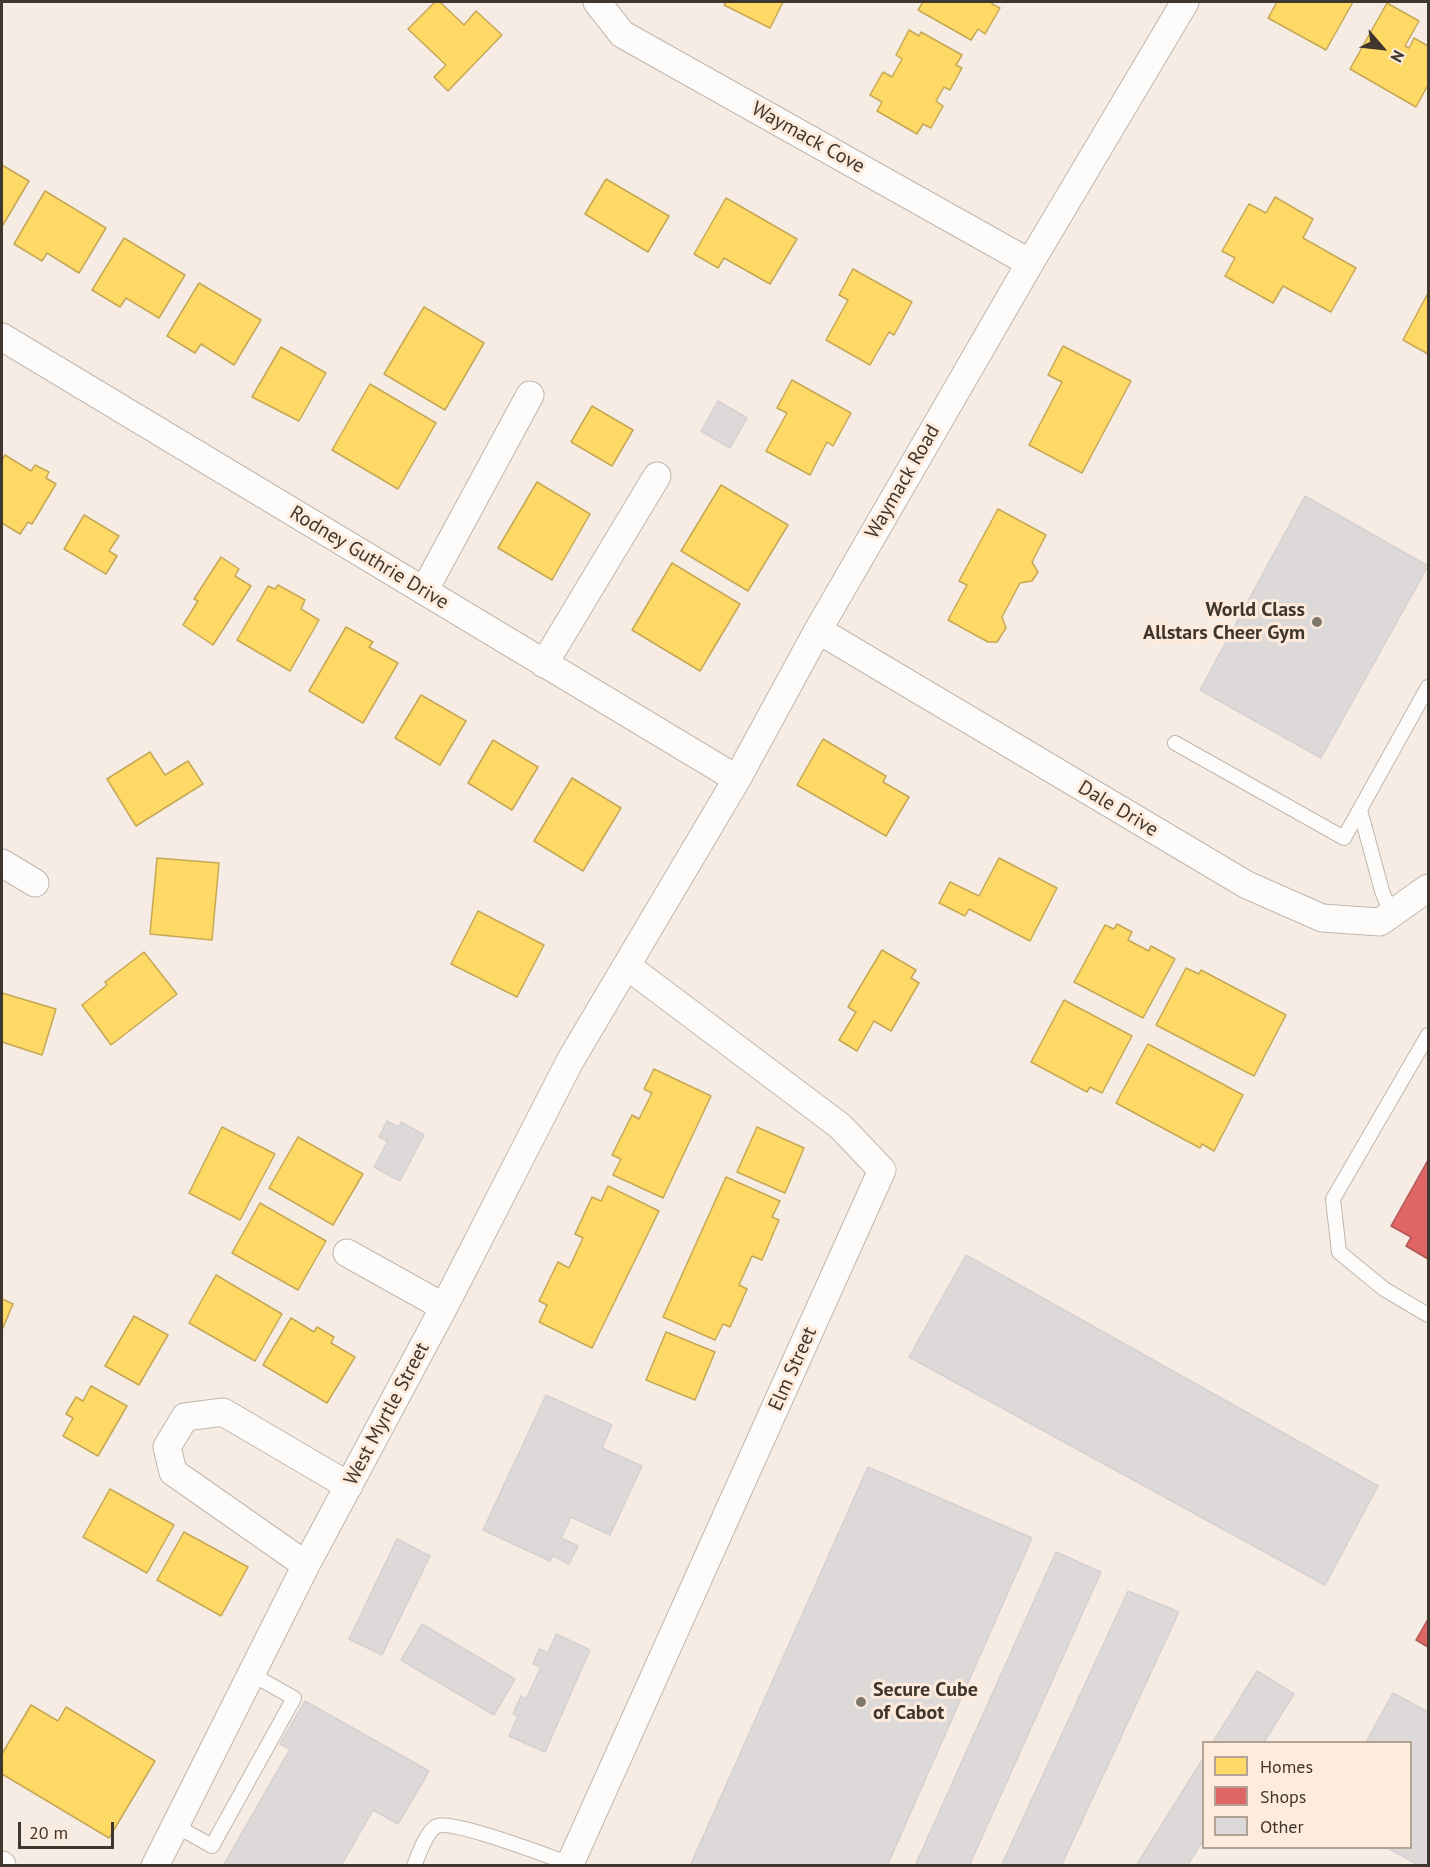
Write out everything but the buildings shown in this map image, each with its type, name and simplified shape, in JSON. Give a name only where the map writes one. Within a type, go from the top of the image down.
[{"type":"street","name":"Waymack Cove","points":[[597,2],[622,34],[1030,263]]},
{"type":"street","name":"Waymack Road","points":[[627,966],[737,779],[818,630],[1030,263],[1185,2]]},
{"type":"street","name":"Rodney Guthrie Drive","points":[[2,337],[737,779]]},
{"type":"street","points":[[424,591],[530,395]]},
{"type":"street","points":[[544,664],[657,476]]},
{"type":"street","name":"Dale Drive","points":[[818,630],[1247,885],[1322,918],[1380,922],[1428,888]]},
{"type":"street","points":[[2,863],[35,883]]},
{"type":"street","name":"West Myrtle Street","points":[[155,1866],[306,1564],[444,1306],[570,1061],[627,966]]},
{"type":"street","name":"Elm Street","points":[[569,1865],[882,1170],[840,1126],[627,966]]},
{"type":"street","points":[[347,1253],[444,1306]]},
{"type":"street","points":[[306,1564],[173,1472],[167,1447],[185,1417],[223,1412],[349,1486]]},
{"type":"lane","points":[[1174,743],[1344,837],[1428,687]]},
{"type":"lane","points":[[1360,810],[1382,891],[1391,914]]},
{"type":"lane","points":[[1428,1035],[1333,1199],[1339,1252],[1384,1289],[1428,1315]]},
{"type":"lane","points":[[176,1826],[213,1846],[294,1698],[251,1674]]},
{"type":"lane","points":[[414,1866],[430,1831],[437,1826],[486,1835],[569,1865]]},
{"type":"place","name":"World Class Allstars Cheer Gym","points":[[1317,622]]},
{"type":"place","name":"Secure Cube of Cabot","points":[[861,1702]]}]
